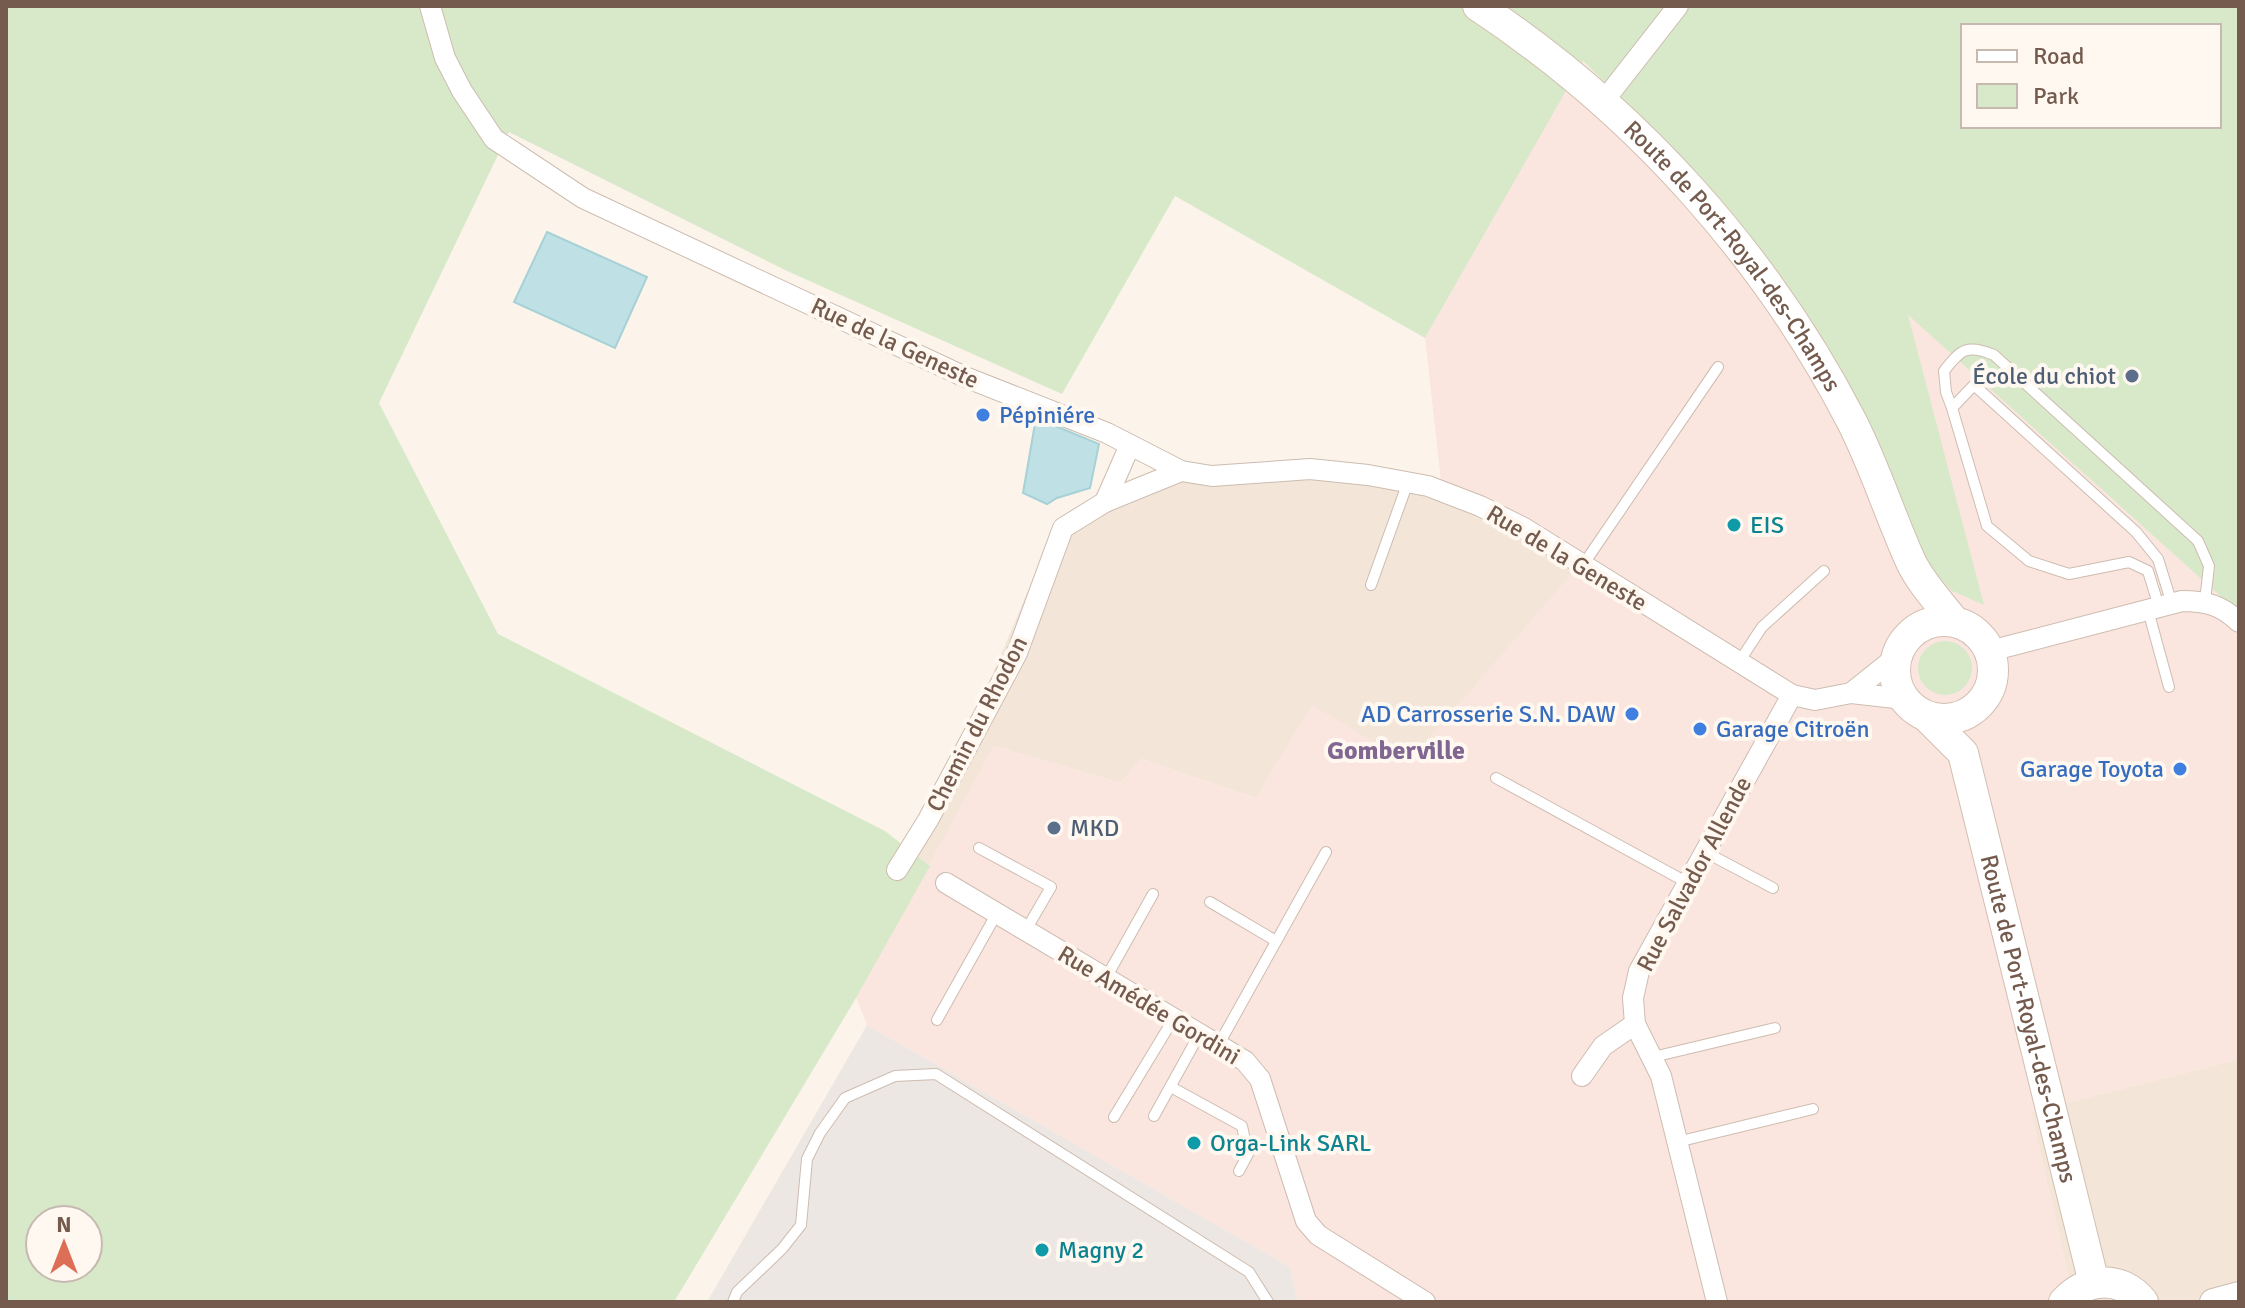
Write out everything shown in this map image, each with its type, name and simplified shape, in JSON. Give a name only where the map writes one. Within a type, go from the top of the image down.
[{"type":"main road","name":"Route de Port-Royal-des-Champs","points":[[1478,6],[1553,60],[1603,102],[1652,147],[1711,213],[1797,329],[1852,422],[1912,564],[1954,621]]},
{"type":"main road","name":"Route de Port-Royal-des-Champs","points":[[1904,645],[1912,564]]},
{"type":"main road","points":[[1938,620],[1954,621],[1982,637],[1993,663],[1990,687],[1977,707],[1963,753],[1897,686],[1894,671],[1904,645],[1924,625],[1938,620]]},
{"type":"main road","points":[[1915,707],[1952,719],[1977,707]]},
{"type":"main road","name":"Route de Port-Royal-des-Champs","points":[[1963,753],[2094,1283]]},
{"type":"main road","points":[[2064,1302],[2081,1287],[2094,1283],[2117,1283],[2128,1288],[2143,1302]]},
{"type":"street","name":"Rue de la Geneste","points":[[430,6],[445,58],[462,91],[494,139],[570,190],[965,377],[1086,424],[1181,471],[1212,476],[1310,469],[1428,486],[1480,506],[1524,528],[1792,695]]},
{"type":"street","points":[[1603,102],[1678,6]]},
{"type":"street","points":[[1105,502],[1130,445]]},
{"type":"street","name":"Chemin du Rhodon","points":[[897,870],[928,820],[1017,653],[1063,528],[1105,502],[1181,471]]},
{"type":"street","points":[[1990,651],[2160,607],[2205,601],[2217,605],[2239,622]]},
{"type":"street","points":[[1851,693],[1904,645]]},
{"type":"street","points":[[1792,695],[1815,700],[1851,693],[1915,707]]},
{"type":"street","name":"Rue Salvador Allende","points":[[1635,1024],[1633,998],[1639,971],[1792,695]]},
{"type":"street","name":"Rue Amédée Gordini","points":[[946,883],[1245,1061],[1260,1079],[1306,1221],[1318,1235],[1425,1302]]},
{"type":"street","points":[[1582,1076],[1603,1046],[1635,1024],[1661,1076],[1717,1302]]},
{"type":"street","points":[[2213,1302],[2239,1295]]},
{"type":"lane","points":[[2160,607],[2148,571],[2129,562],[2069,574],[2029,561],[1987,526],[1946,392],[1944,371],[1959,352],[1970,348],[1994,355],[2198,541],[2209,566],[2205,601]]},
{"type":"lane","points":[[1583,565],[1718,367]]},
{"type":"lane","points":[[1952,408],[1974,385],[2136,532],[2158,559],[2169,687]]},
{"type":"lane","points":[[1371,585],[1408,482]]},
{"type":"lane","points":[[1739,662],[1762,627],[1824,571]]},
{"type":"lane","points":[[1496,778],[1688,883]]},
{"type":"lane","points":[[979,848],[1051,887],[1026,930]]},
{"type":"lane","points":[[1219,1044],[1326,852]]},
{"type":"lane","points":[[1705,852],[1773,888]]},
{"type":"lane","points":[[1106,978],[1153,894]]},
{"type":"lane","points":[[1210,902],[1276,941]]},
{"type":"lane","points":[[937,1020],[997,913]]},
{"type":"lane","points":[[1114,1117],[1174,1018]]},
{"type":"lane","points":[[1653,1057],[1775,1028]]},
{"type":"lane","points":[[1154,1116],[1200,1033]]},
{"type":"lane","points":[[733,1302],[737,1292],[782,1249],[801,1225],[807,1159],[820,1133],[845,1098],[895,1076],[936,1074],[1249,1272],[1268,1302]]},
{"type":"lane","points":[[1171,1087],[1242,1126],[1248,1154],[1239,1171]]},
{"type":"lane","points":[[1677,1142],[1813,1109]]},
{"type":"shaded area","points":[[1582,61],[1675,152],[1907,314],[2239,613],[2239,1059],[2031,1112],[2074,1302],[1298,1302],[1290,1267],[867,1025],[856,998],[994,746],[1121,783],[1141,759],[1256,798],[1312,705],[1408,763],[1576,569],[1441,482],[1425,338]]},
{"type":"shaded area","points":[[1297,464],[1441,482],[1577,569],[1408,764],[1312,706],[1256,798],[1141,759],[1121,783],[994,746],[930,866],[906,847],[985,692],[1059,518],[1102,493]]},
{"type":"shaded area","points":[[867,1025],[1290,1267],[1298,1302],[707,1302]]},
{"type":"shaded area","points":[[2239,1059],[2239,1302],[2074,1302],[2031,1112]]},
{"type":"green space","points":[[6,6],[2239,6],[2239,613],[1908,315],[1984,605],[1952,591],[1924,562],[1675,152],[1583,61],[1425,338],[1175,196],[1062,394],[785,270],[509,132],[379,403],[498,634],[885,831],[930,866],[856,998],[674,1302],[6,1302]]},
{"type":"green space","points":[[1945,641],[1964,649],[1972,668],[1964,687],[1945,695],[1926,687],[1918,668],[1926,649]]},
{"type":"water","points":[[547,232],[647,277],[615,348],[514,302]]},
{"type":"water","points":[[1036,418],[1099,444],[1090,488],[1047,504],[1023,493]]},
{"type":"place","name":"École du chiot","points":[[2132,376]]},
{"type":"place","name":"Pépiniére","points":[[983,415]]},
{"type":"place","name":"EIS","points":[[1734,525]]},
{"type":"place","name":"AD Carrosserie S.N. DAW","points":[[1632,714]]},
{"type":"place","name":"Garage Citroën","points":[[1700,729]]},
{"type":"place","name":"Garage Toyota","points":[[2180,769]]},
{"type":"place","name":"MKD","points":[[1054,828]]},
{"type":"place","name":"Orga-Link SARL","points":[[1194,1143]]},
{"type":"place","name":"Magny 2","points":[[1042,1250]]},
{"type":"district","name":"Gomberville","points":[[1396,751]]}]
